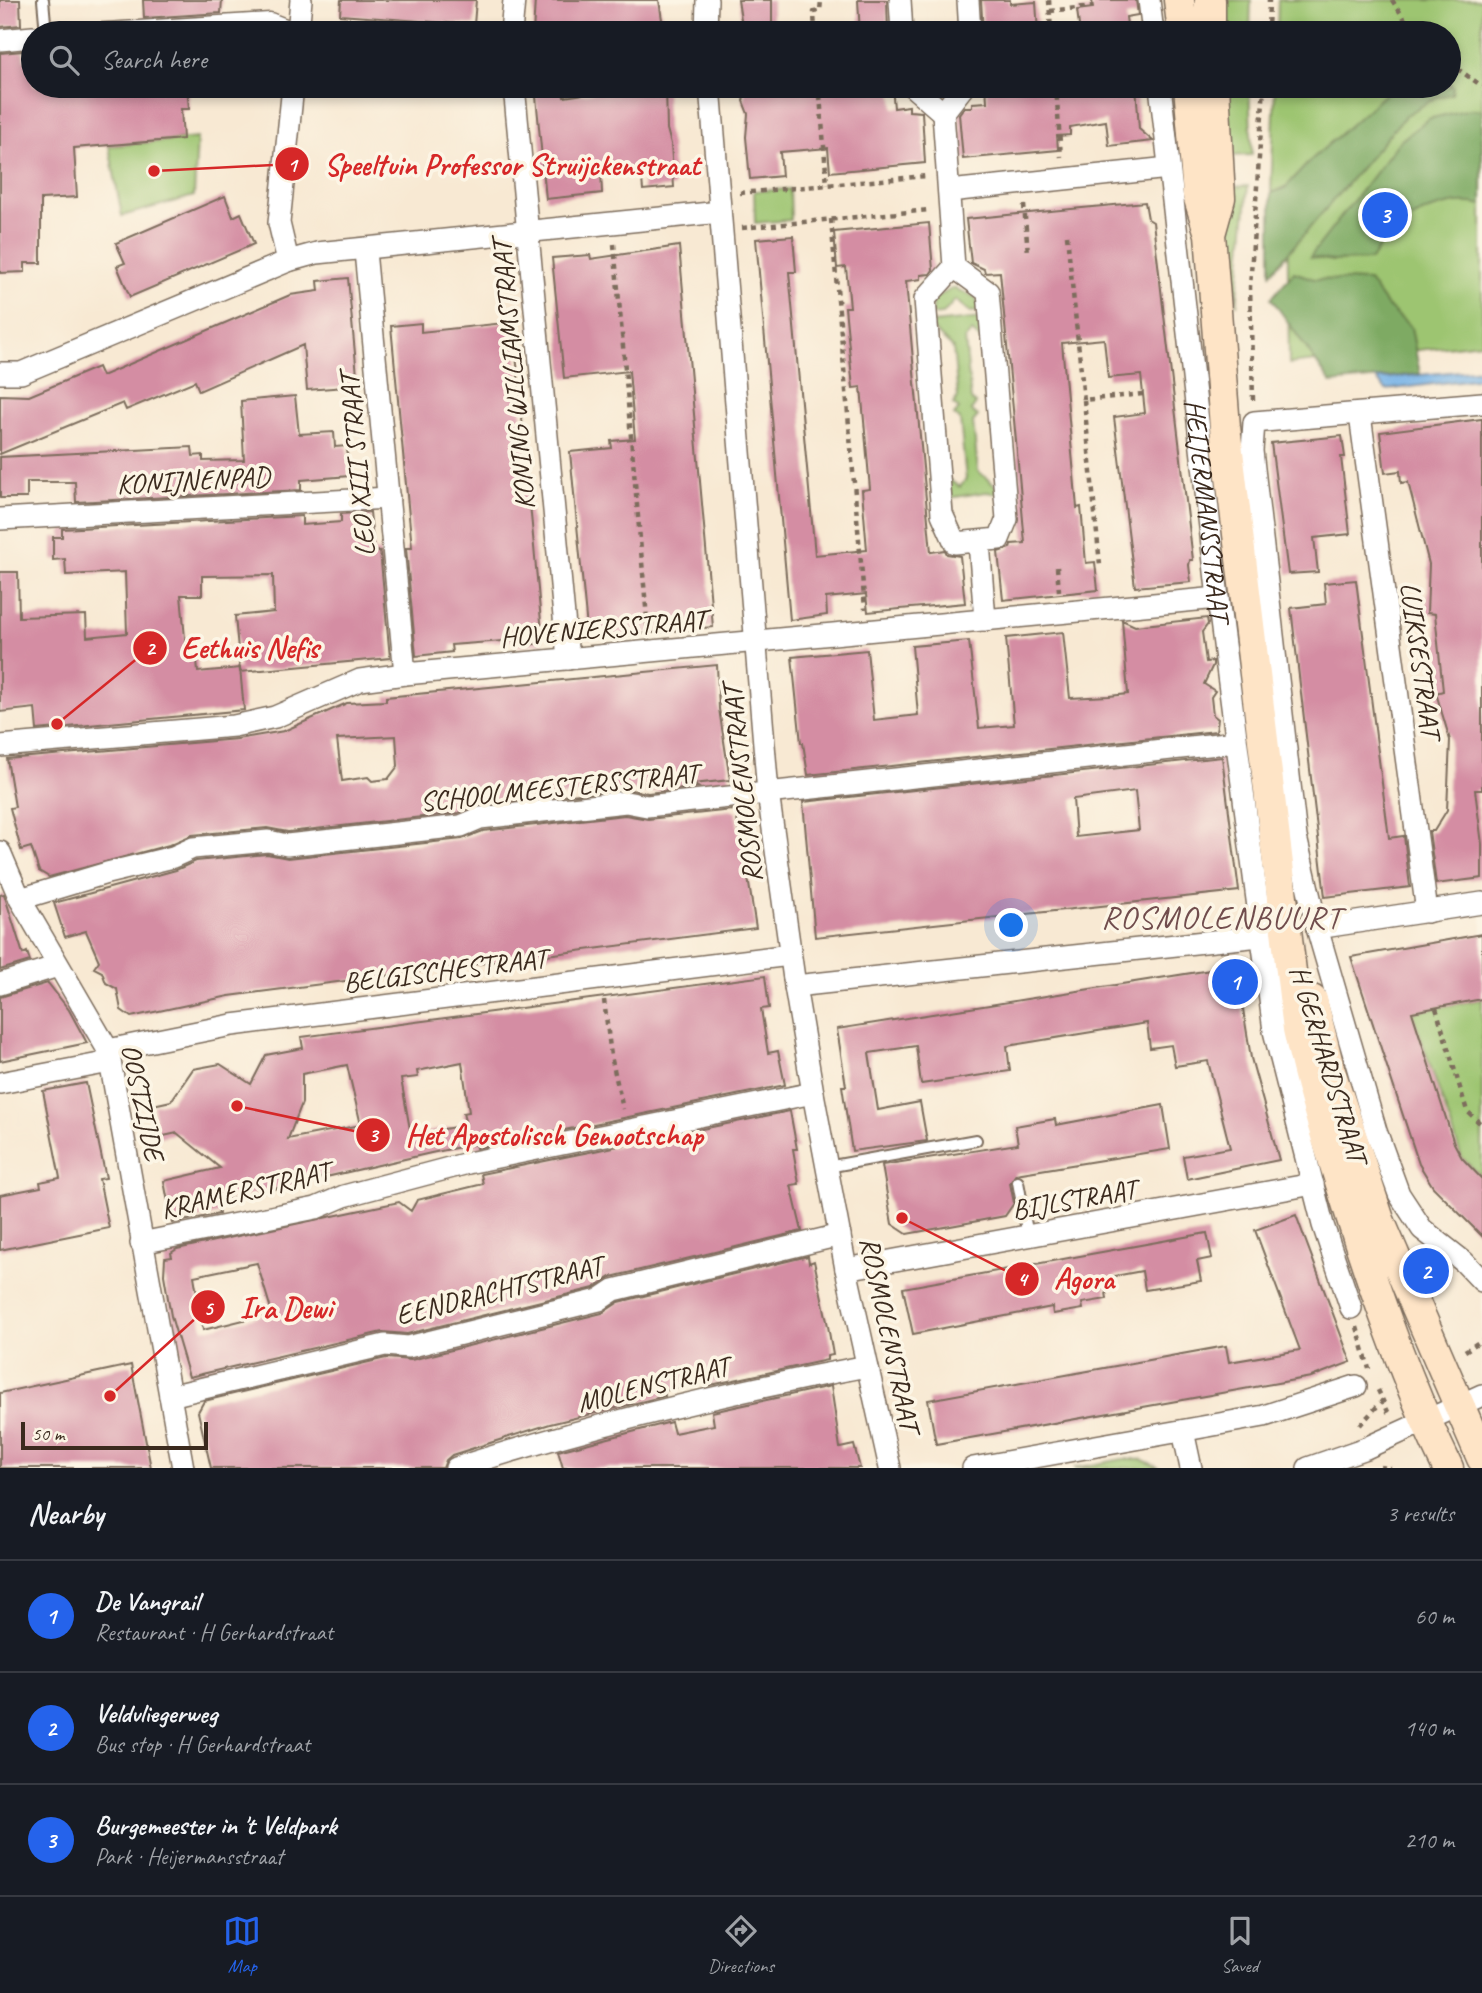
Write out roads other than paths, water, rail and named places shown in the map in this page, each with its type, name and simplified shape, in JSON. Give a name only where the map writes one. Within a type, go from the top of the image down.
[{"type":"main road","points":[[1179,0],[1182,21]]},
{"type":"main road","points":[[1210,0],[1210,21]]},
{"type":"main road","name":"HEIJERMANSSTRAAT","points":[[1190,98],[1198,195],[1210,234],[1225,427],[1274,937]]},
{"type":"main road","name":"HEIJERMANSSTRAAT","points":[[1210,234],[1220,198],[1215,98]]},
{"type":"main road","name":"H GERHARDSTRAAT","points":[[1274,937],[1290,981],[1311,1088],[1352,1220],[1397,1353],[1448,1468]]},
{"type":"main road","name":"H GERHARDSTRAAT","points":[[1274,937],[1307,980],[1329,1068],[1379,1220],[1471,1400],[1482,1458]]},
{"type":"street","points":[[299,21],[301,0]]},
{"type":"street","points":[[512,21],[514,0]]},
{"type":"street","points":[[707,21],[708,0]]},
{"type":"street","points":[[900,0],[901,21]]},
{"type":"street","points":[[968,0],[969,21]]},
{"type":"street","points":[[1149,0],[1152,21]]},
{"type":"street","points":[[0,40],[21,38]]},
{"type":"street","points":[[288,261],[279,223],[292,98]]},
{"type":"street","name":"KONING WILLIAMSTRAAT","points":[[515,98],[568,659]]},
{"type":"street","name":"ROSMOLENSTRAAT","points":[[711,98],[768,793],[794,986],[813,1093],[846,1269],[890,1468]]},
{"type":"street","points":[[926,98],[943,113]]},
{"type":"street","points":[[954,267],[988,292],[995,354],[1007,519],[999,539],[979,542],[955,543],[942,514],[925,299],[954,267],[943,113],[955,98]]},
{"type":"street","name":"HEIJERMANSSTRAAT","points":[[1161,98],[1236,742],[1274,937]]},
{"type":"street","points":[[949,191],[1169,168]]},
{"type":"street","points":[[0,373],[21,373],[288,261],[317,253],[365,251],[527,230],[720,212]]},
{"type":"street","name":"LEO XIII STRAAT","points":[[365,251],[405,674]]},
{"type":"street","points":[[1360,415],[1482,403]]},
{"type":"street","name":"HEIJERMANSSTRAAT","points":[[1317,928],[1296,837],[1252,451],[1254,422],[1360,415]]},
{"type":"street","name":"LUIKSESTRAAT","points":[[1360,415],[1427,912]]},
{"type":"street","name":"KONIJNENPAD","points":[[0,519],[389,498]]},
{"type":"street","points":[[979,542],[985,620]]},
{"type":"street","name":"HOVENIERSSTRAAT","points":[[0,746],[234,726],[275,717],[360,680],[405,674],[1218,598]]},
{"type":"street","name":"SCHOOLMEESTERSSTRAAT","points":[[20,899],[173,857],[193,848],[268,841],[287,845],[461,826],[480,818],[613,804],[647,806],[1236,742]]},
{"type":"street","name":"OOSTZIJDE","points":[[0,852],[20,899],[109,1056],[183,1468]]},
{"type":"street","points":[[1317,928],[1482,903]]},
{"type":"street","name":"H GERHARDSTRAAT","points":[[1317,928],[1376,1131],[1399,1194],[1422,1229],[1464,1262],[1482,1281]]},
{"type":"street","points":[[794,986],[1274,937]]},
{"type":"street","name":"H GERHARDSTRAAT","points":[[1274,937],[1274,1031],[1315,1192],[1351,1308]]},
{"type":"street","name":"BELGISCHESTRAAT","points":[[0,1083],[232,1025],[790,955]]},
{"type":"street","points":[[0,984],[58,966]]},
{"type":"street","name":"KRAMERSTRAAT","points":[[141,1243],[316,1208],[344,1196],[468,1163],[813,1093]]},
{"type":"street","name":"H GERHARDSTRAAT","points":[[1315,1192],[1352,1220]]},
{"type":"street","name":"BIJLSTRAAT","points":[[846,1269],[1028,1236],[1315,1192]]},
{"type":"street","name":"EENDRACHTSTRAAT","points":[[170,1396],[385,1345],[421,1344],[599,1300],[614,1290],[840,1235]]},
{"type":"street","name":"MOLENSTRAAT","points":[[456,1468],[532,1444],[743,1389],[867,1366]]},
{"type":"street","points":[[973,1468],[1264,1416],[1356,1386]]},
{"type":"street","points":[[1308,1468],[1366,1448],[1471,1400]]},
{"type":"street","points":[[1183,1431],[1191,1468]]},
{"type":"lane","points":[[43,0],[45,21]]},
{"type":"lane","points":[[827,1167],[976,1140]]},
{"type":"lane","points":[[1018,1182],[1028,1236]]},
{"type":"water","points":[[1482,369],[1482,378],[1386,390],[1376,379]]},
{"type":"place","name":"Speeltuin Professor Struijckenstraat","points":[[154,171]]},
{"type":"place","name":"Burgemeester in 't Veldpark","points":[[1385,215]]},
{"type":"place","name":"Eethuis Nefis","points":[[57,724]]},
{"type":"place","name":"De Vangrail","points":[[1235,982]]},
{"type":"place","name":"Het Apostolisch Genootschap","points":[[237,1106]]},
{"type":"place","name":"Agora","points":[[902,1218]]},
{"type":"place","name":"Veldvliegerweg","points":[[1426,1271]]},
{"type":"place","name":"Ira Dewi","points":[[110,1396]]},
{"type":"district","name":"ROSMOLENBUURT","points":[[1222,917]]}]
